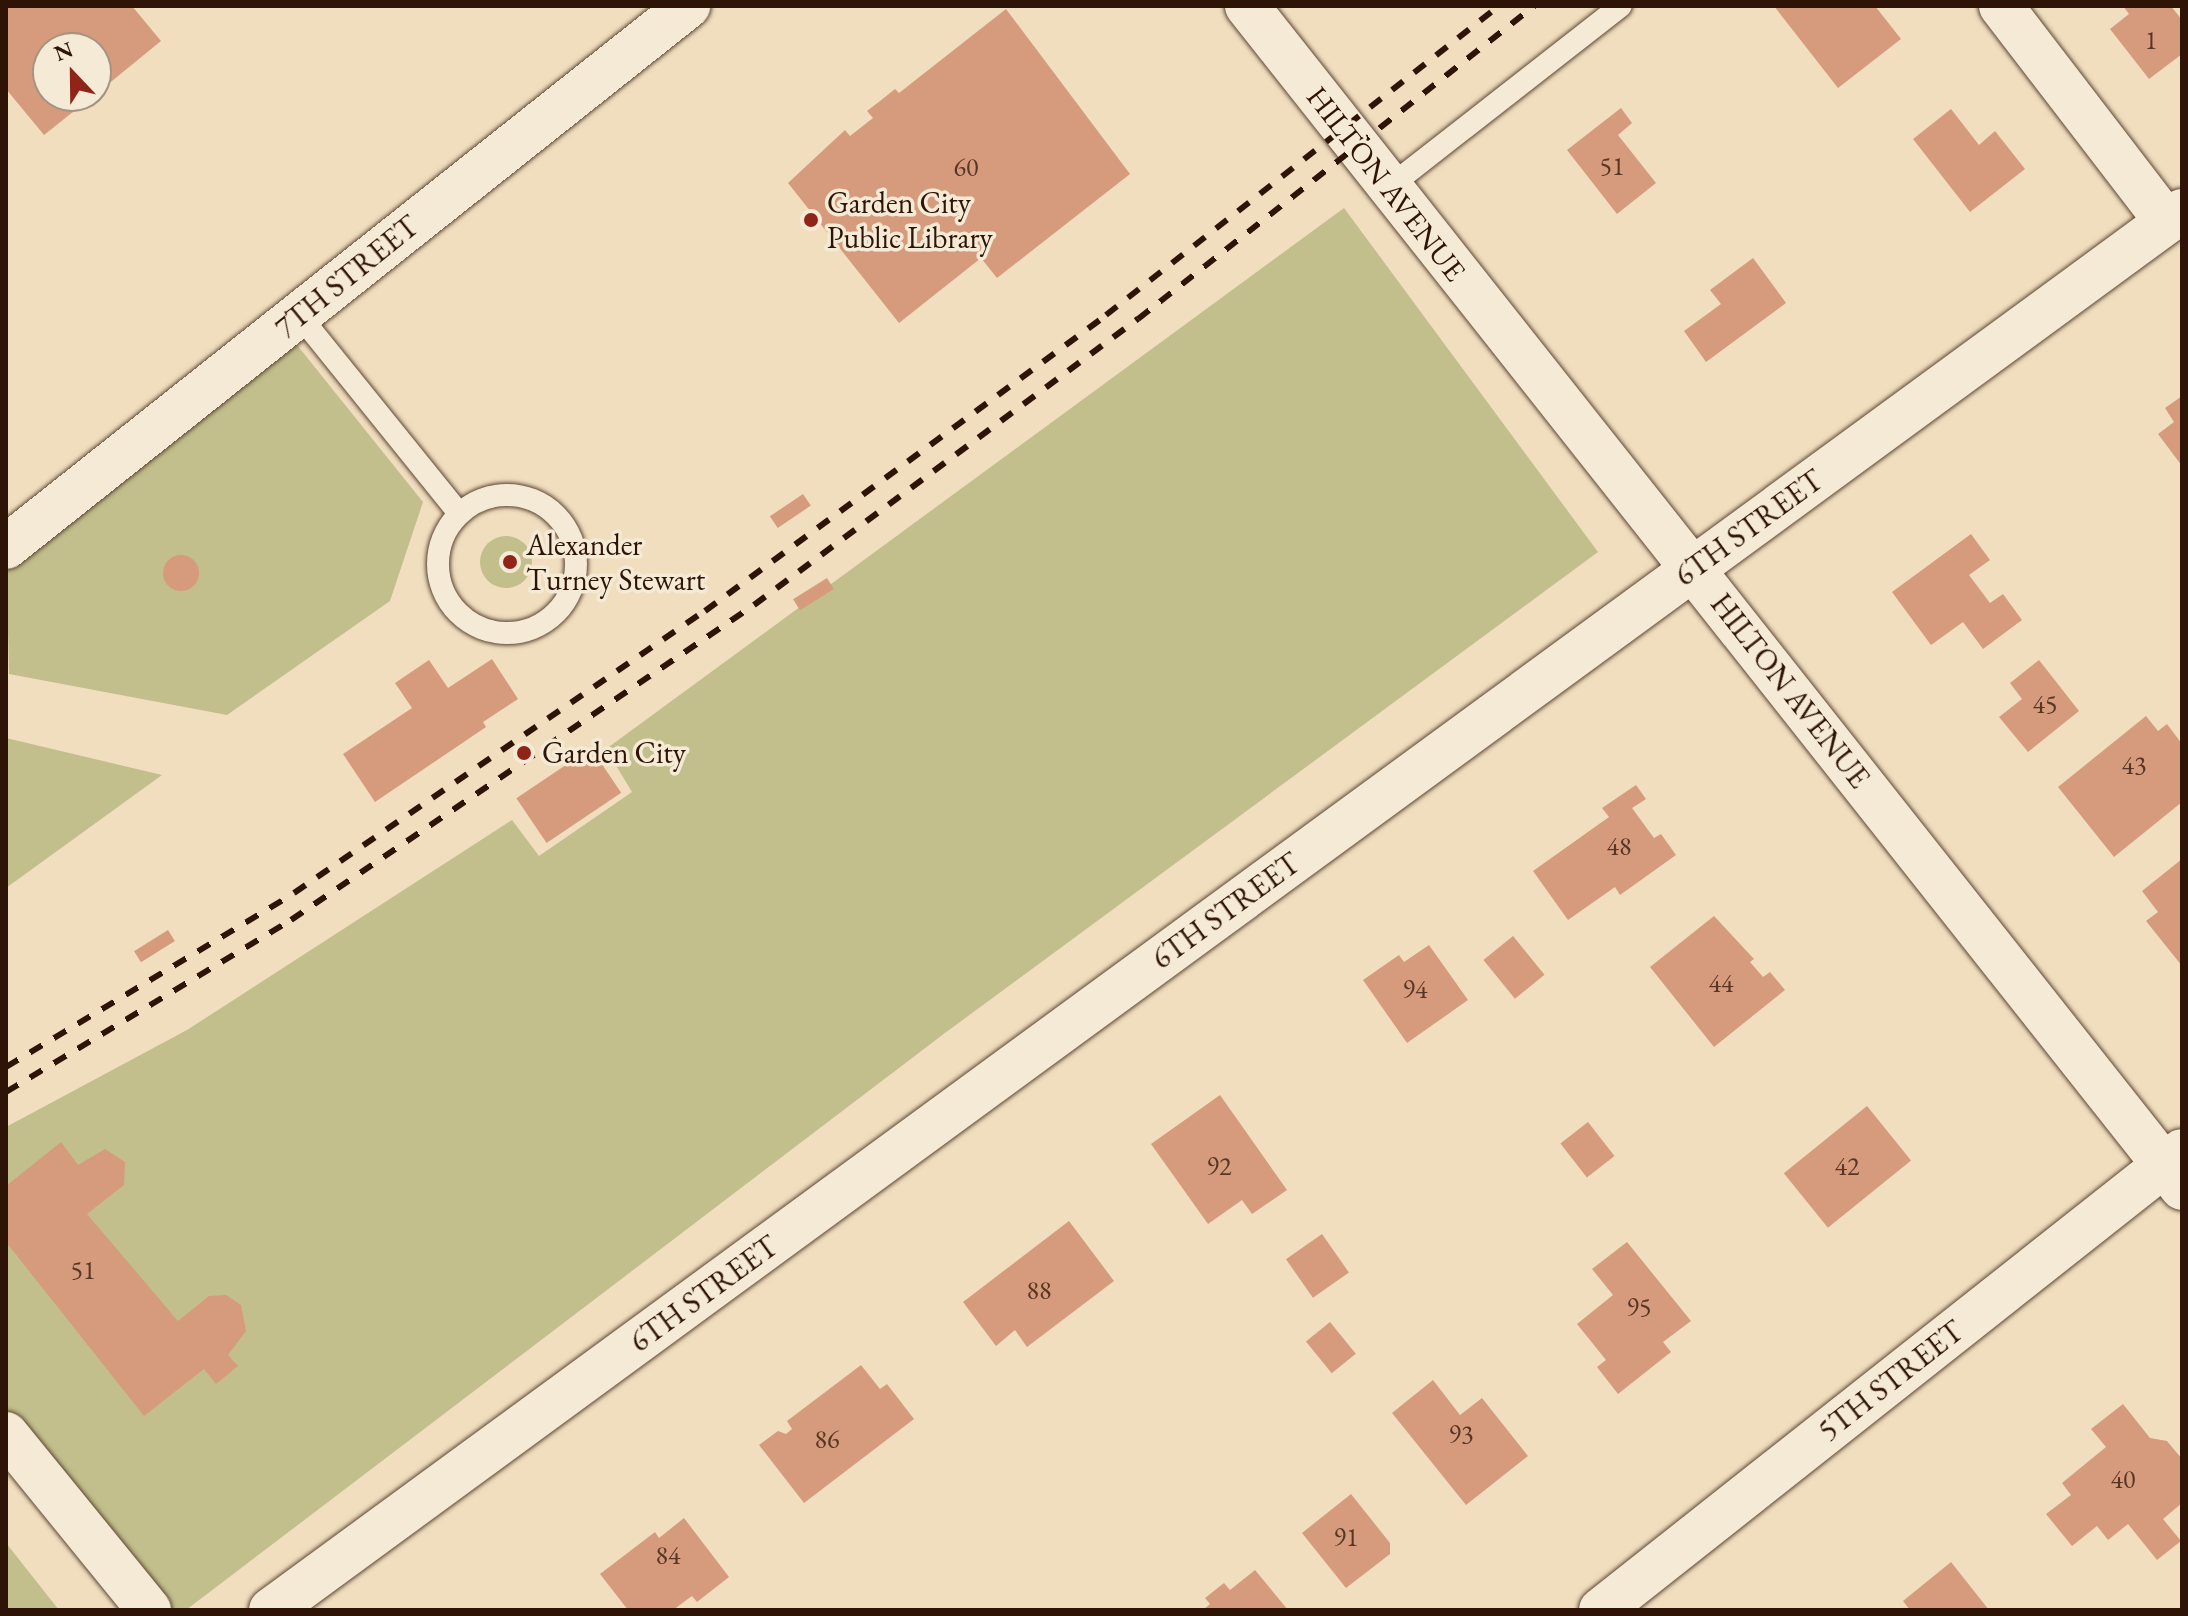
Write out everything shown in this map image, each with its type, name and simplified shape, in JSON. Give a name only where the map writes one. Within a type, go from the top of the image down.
[{"type":"street","name":"7TH STREET","points":[[6,547],[688,6]]},
{"type":"street","name":"HILTON AVENUE","points":[[1247,6],[1694,569],[2176,1168]]},
{"type":"street","points":[[2001,6],[2175,217]]},
{"type":"street","name":"6TH STREET","points":[[271,1610],[2175,217]]},
{"type":"street","name":"5TH STREET","points":[[1601,1610],[2176,1168]]},
{"type":"street","points":[[6,1434],[149,1610]]},
{"type":"lane","points":[[1389,187],[1621,6]]},
{"type":"lane","points":[[299,315],[459,513]]},
{"type":"lane","points":[[512,496],[545,506],[561,521],[572,540],[573,586],[546,622],[502,634],[479,629],[451,606],[438,577],[438,554],[459,513],[478,501],[512,496]]},
{"type":"shaded area","points":[[1344,208],[1598,552],[945,1033],[186,1610],[134,1610],[6,1442],[6,1127],[187,1030],[512,820],[539,856],[632,792],[606,749]]},
{"type":"shaded area","points":[[281,325],[423,502],[390,601],[227,715],[9,674],[6,542]]},
{"type":"shaded area","points":[[506,536],[524,544],[532,562],[524,580],[506,588],[488,580],[480,562],[488,544]]},
{"type":"shaded area","points":[[6,738],[162,775],[6,888]]},
{"type":"shaded area","points":[[6,1543],[59,1610],[6,1610]]},
{"type":"building","points":[[6,6],[132,6],[161,41],[112,81],[112,32],[32,32],[32,112],[73,112],[44,135],[6,89]]},
{"type":"building","points":[[1774,6],[1875,6],[1901,39],[1838,88]]},
{"type":"building","points":[[2123,6],[2171,6],[2182,20],[2182,54],[2149,79],[2110,29],[2129,14]]},
{"type":"building","name":"Garden City Public Library","points":[[1006,9],[1130,174],[997,278],[981,258],[899,323],[788,183],[845,130],[850,136],[873,118],[867,111],[895,89],[899,93]]},
{"type":"building","points":[[1621,108],[1632,123],[1618,135],[1656,183],[1617,214],[1567,150]]},
{"type":"building","points":[[1951,109],[1979,145],[1995,131],[2025,169],[1970,212],[1913,139]]},
{"type":"building","points":[[1753,258],[1786,303],[1706,362],[1684,331],[1721,304],[1710,290]]},
{"type":"building","points":[[2182,396],[2182,466],[2158,434],[2174,422],[2165,408]]},
{"type":"building","points":[[803,494],[811,506],[778,528],[770,516]]},
{"type":"building","points":[[1971,534],[1990,560],[1969,575],[1990,603],[2003,594],[2022,620],[1983,649],[1963,622],[1931,645],[1892,592]]},
{"type":"building","points":[[181,555],[194,560],[199,573],[194,586],[181,591],[168,586],[163,573],[168,560]]},
{"type":"building","points":[[827,578],[834,589],[800,610],[793,599]]},
{"type":"building","name":"Garden City","points":[[492,659],[518,699],[483,722],[486,727],[375,802],[343,754],[412,708],[395,683],[429,660],[448,688]]},
{"type":"building","points":[[2039,660],[2079,711],[2028,752],[1999,717],[2022,699],[2010,683]]},
{"type":"building","points":[[2146,716],[2158,731],[2167,724],[2182,744],[2182,802],[2114,857],[2058,787]]},
{"type":"building","points":[[591,748],[621,793],[547,843],[516,798]]},
{"type":"building","points":[[1636,785],[1646,799],[1632,808],[1654,838],[1661,834],[1676,855],[1620,895],[1615,887],[1568,920],[1533,871],[1609,817],[1602,808]]},
{"type":"building","points":[[2182,859],[2182,966],[2146,921],[2158,912],[2142,891]]},
{"type":"building","points":[[1714,916],[1754,959],[1750,962],[1763,977],[1770,972],[1785,990],[1714,1047],[1650,967]]},
{"type":"building","points":[[168,930],[175,941],[141,962],[134,951]]},
{"type":"building","points":[[1513,936],[1544,975],[1515,999],[1483,960]]},
{"type":"building","points":[[1429,945],[1468,1000],[1407,1043],[1363,980],[1399,955],[1404,962]]},
{"type":"building","points":[[1220,1095],[1287,1190],[1252,1214],[1242,1200],[1208,1224],[1151,1144]]},
{"type":"building","points":[[1867,1106],[1911,1160],[1828,1228],[1784,1173]]},
{"type":"building","points":[[1588,1122],[1614,1156],[1587,1177],[1560,1144]]},
{"type":"building","points":[[61,1142],[78,1165],[105,1149],[125,1162],[124,1185],[87,1214],[178,1321],[209,1296],[226,1295],[241,1305],[246,1331],[228,1355],[238,1366],[216,1384],[204,1369],[144,1416],[6,1242],[6,1186]]},
{"type":"building","points":[[1069,1221],[1114,1281],[1027,1347],[1015,1330],[996,1346],[963,1302]]},
{"type":"building","points":[[1322,1234],[1349,1273],[1313,1298],[1286,1259]]},
{"type":"building","points":[[1627,1242],[1691,1321],[1663,1342],[1671,1352],[1618,1394],[1597,1367],[1606,1360],[1577,1324],[1613,1295],[1592,1269]]},
{"type":"building","points":[[1330,1322],[1356,1354],[1332,1373],[1306,1342]]},
{"type":"building","points":[[861,1365],[880,1389],[887,1384],[914,1419],[804,1503],[759,1445],[778,1431],[786,1434],[792,1429],[787,1421]]},
{"type":"building","points":[[1433,1380],[1460,1415],[1482,1398],[1528,1456],[1466,1505],[1392,1413]]},
{"type":"building","points":[[2123,1404],[2150,1438],[2167,1441],[2182,1459],[2182,1503],[2163,1519],[2181,1541],[2157,1560],[2128,1524],[2108,1540],[2097,1526],[2072,1546],[2046,1514],[2071,1495],[2062,1483],[2106,1447],[2091,1429]]},
{"type":"building","points":[[1351,1494],[1390,1543],[1390,1554],[1346,1588],[1302,1533]]},
{"type":"building","points":[[684,1518],[729,1577],[697,1602],[692,1596],[673,1610],[628,1610],[600,1574],[655,1532],[659,1538]]},
{"type":"building","points":[[1951,1562],[1989,1610],[1910,1610],[1903,1601]]},
{"type":"building","points":[[1255,1570],[1288,1610],[1203,1610],[1210,1604],[1205,1598],[1224,1583],[1230,1590]]},
{"type":"railway","points":[[6,1067],[294,893],[705,611],[1106,315],[1499,6]]},
{"type":"railway","points":[[6,1092],[291,920],[754,605],[1138,319],[1534,6]]},
{"type":"place","name":"Garden City Public Library","points":[[811,220]]},
{"type":"place","name":"Alexander Turney Stewart","points":[[510,562]]},
{"type":"place","name":"Garden City","points":[[524,753]]}]
